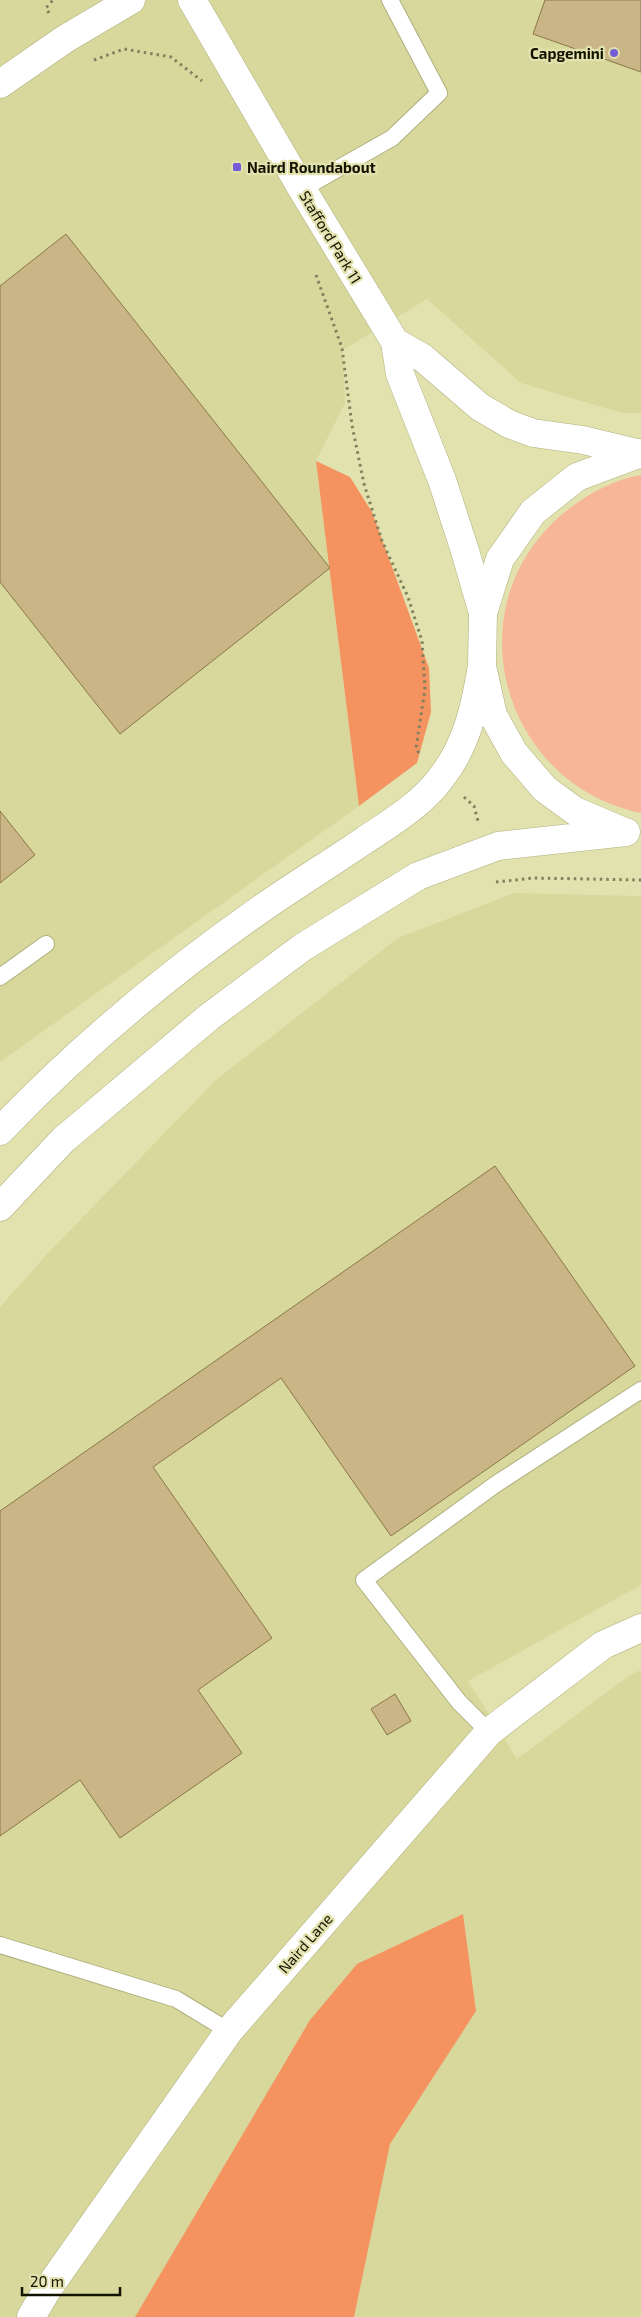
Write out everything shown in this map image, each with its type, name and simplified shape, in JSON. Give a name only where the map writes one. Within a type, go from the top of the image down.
[{"type":"main road","points":[[0,84],[64,39],[131,0]]},
{"type":"main road","name":"Stafford Park 11","points":[[192,0],[302,189],[395,342],[400,374],[442,480],[483,614]]},
{"type":"main road","name":"Stafford Park 11","points":[[395,342],[423,358],[480,408],[509,424],[533,433],[583,440],[639,453]]},
{"type":"main road","points":[[0,1131],[35,1095],[156,989],[270,903],[393,821],[430,792],[456,757],[468,731],[482,666],[483,614],[500,559],[533,512],[577,477],[639,453]]},
{"type":"main road","points":[[482,666],[493,714],[514,753],[545,789],[575,811],[634,833]]},
{"type":"main road","points":[[0,1207],[63,1140],[209,1017],[303,947],[418,876],[498,846],[634,833]]},
{"type":"main road","name":"Naird Lane","points":[[31,2317],[47,2290],[229,2031],[489,1732],[603,1646],[641,1628]]},
{"type":"lane","points":[[302,189],[392,138],[439,93],[390,0]]},
{"type":"lane","points":[[0,977],[46,944]]},
{"type":"lane","points":[[489,1732],[459,1702],[364,1580],[496,1484],[641,1390]]},
{"type":"lane","points":[[0,1946],[176,1999],[229,2031]]},
{"type":"path","points":[[53,0],[46,8],[82,65],[124,49],[171,57],[207,85]]},
{"type":"path","points":[[312,269],[342,348],[352,425],[364,484],[382,540],[408,597],[422,641],[425,689],[416,748],[424,763],[474,806],[485,850],[496,882],[534,878],[641,880]]},
{"type":"shaded area","points":[[0,0],[641,0],[641,413],[622,413],[521,383],[427,299],[343,350],[345,403],[316,461],[359,806],[0,1062]]},
{"type":"shaded area","points":[[316,461],[350,477],[372,512],[429,668],[431,712],[417,763],[359,806]]},
{"type":"shaded area","points":[[641,475],[641,813],[592,795],[552,765],[524,727],[507,683],[502,636],[511,589],[533,546],[570,508],[586,497],[612,483]]},
{"type":"shaded area","points":[[514,893],[641,896],[641,1585],[468,1681],[517,1759],[630,1675],[641,1670],[641,2317],[0,2317],[0,1307],[49,1252],[216,1080],[398,938]]},
{"type":"shaded area","points":[[463,1914],[476,2011],[390,2144],[354,2317],[135,2317],[310,2020],[357,1964]]},
{"type":"building","name":"Capgemini","points":[[545,0],[641,0],[641,72],[533,34]]},
{"type":"building","points":[[66,234],[330,568],[120,734],[0,582],[0,286]]},
{"type":"building","points":[[0,811],[35,855],[0,883]]},
{"type":"building","points":[[495,1166],[635,1366],[391,1536],[281,1378],[153,1467],[272,1638],[198,1690],[242,1753],[120,1838],[80,1780],[0,1836],[0,1511]]},
{"type":"building","points":[[395,1694],[411,1721],[387,1735],[371,1709]]},
{"type":"place","name":"Capgemini","points":[[614,53]]},
{"type":"place","name":"Naird Roundabout","points":[[237,167]]}]
